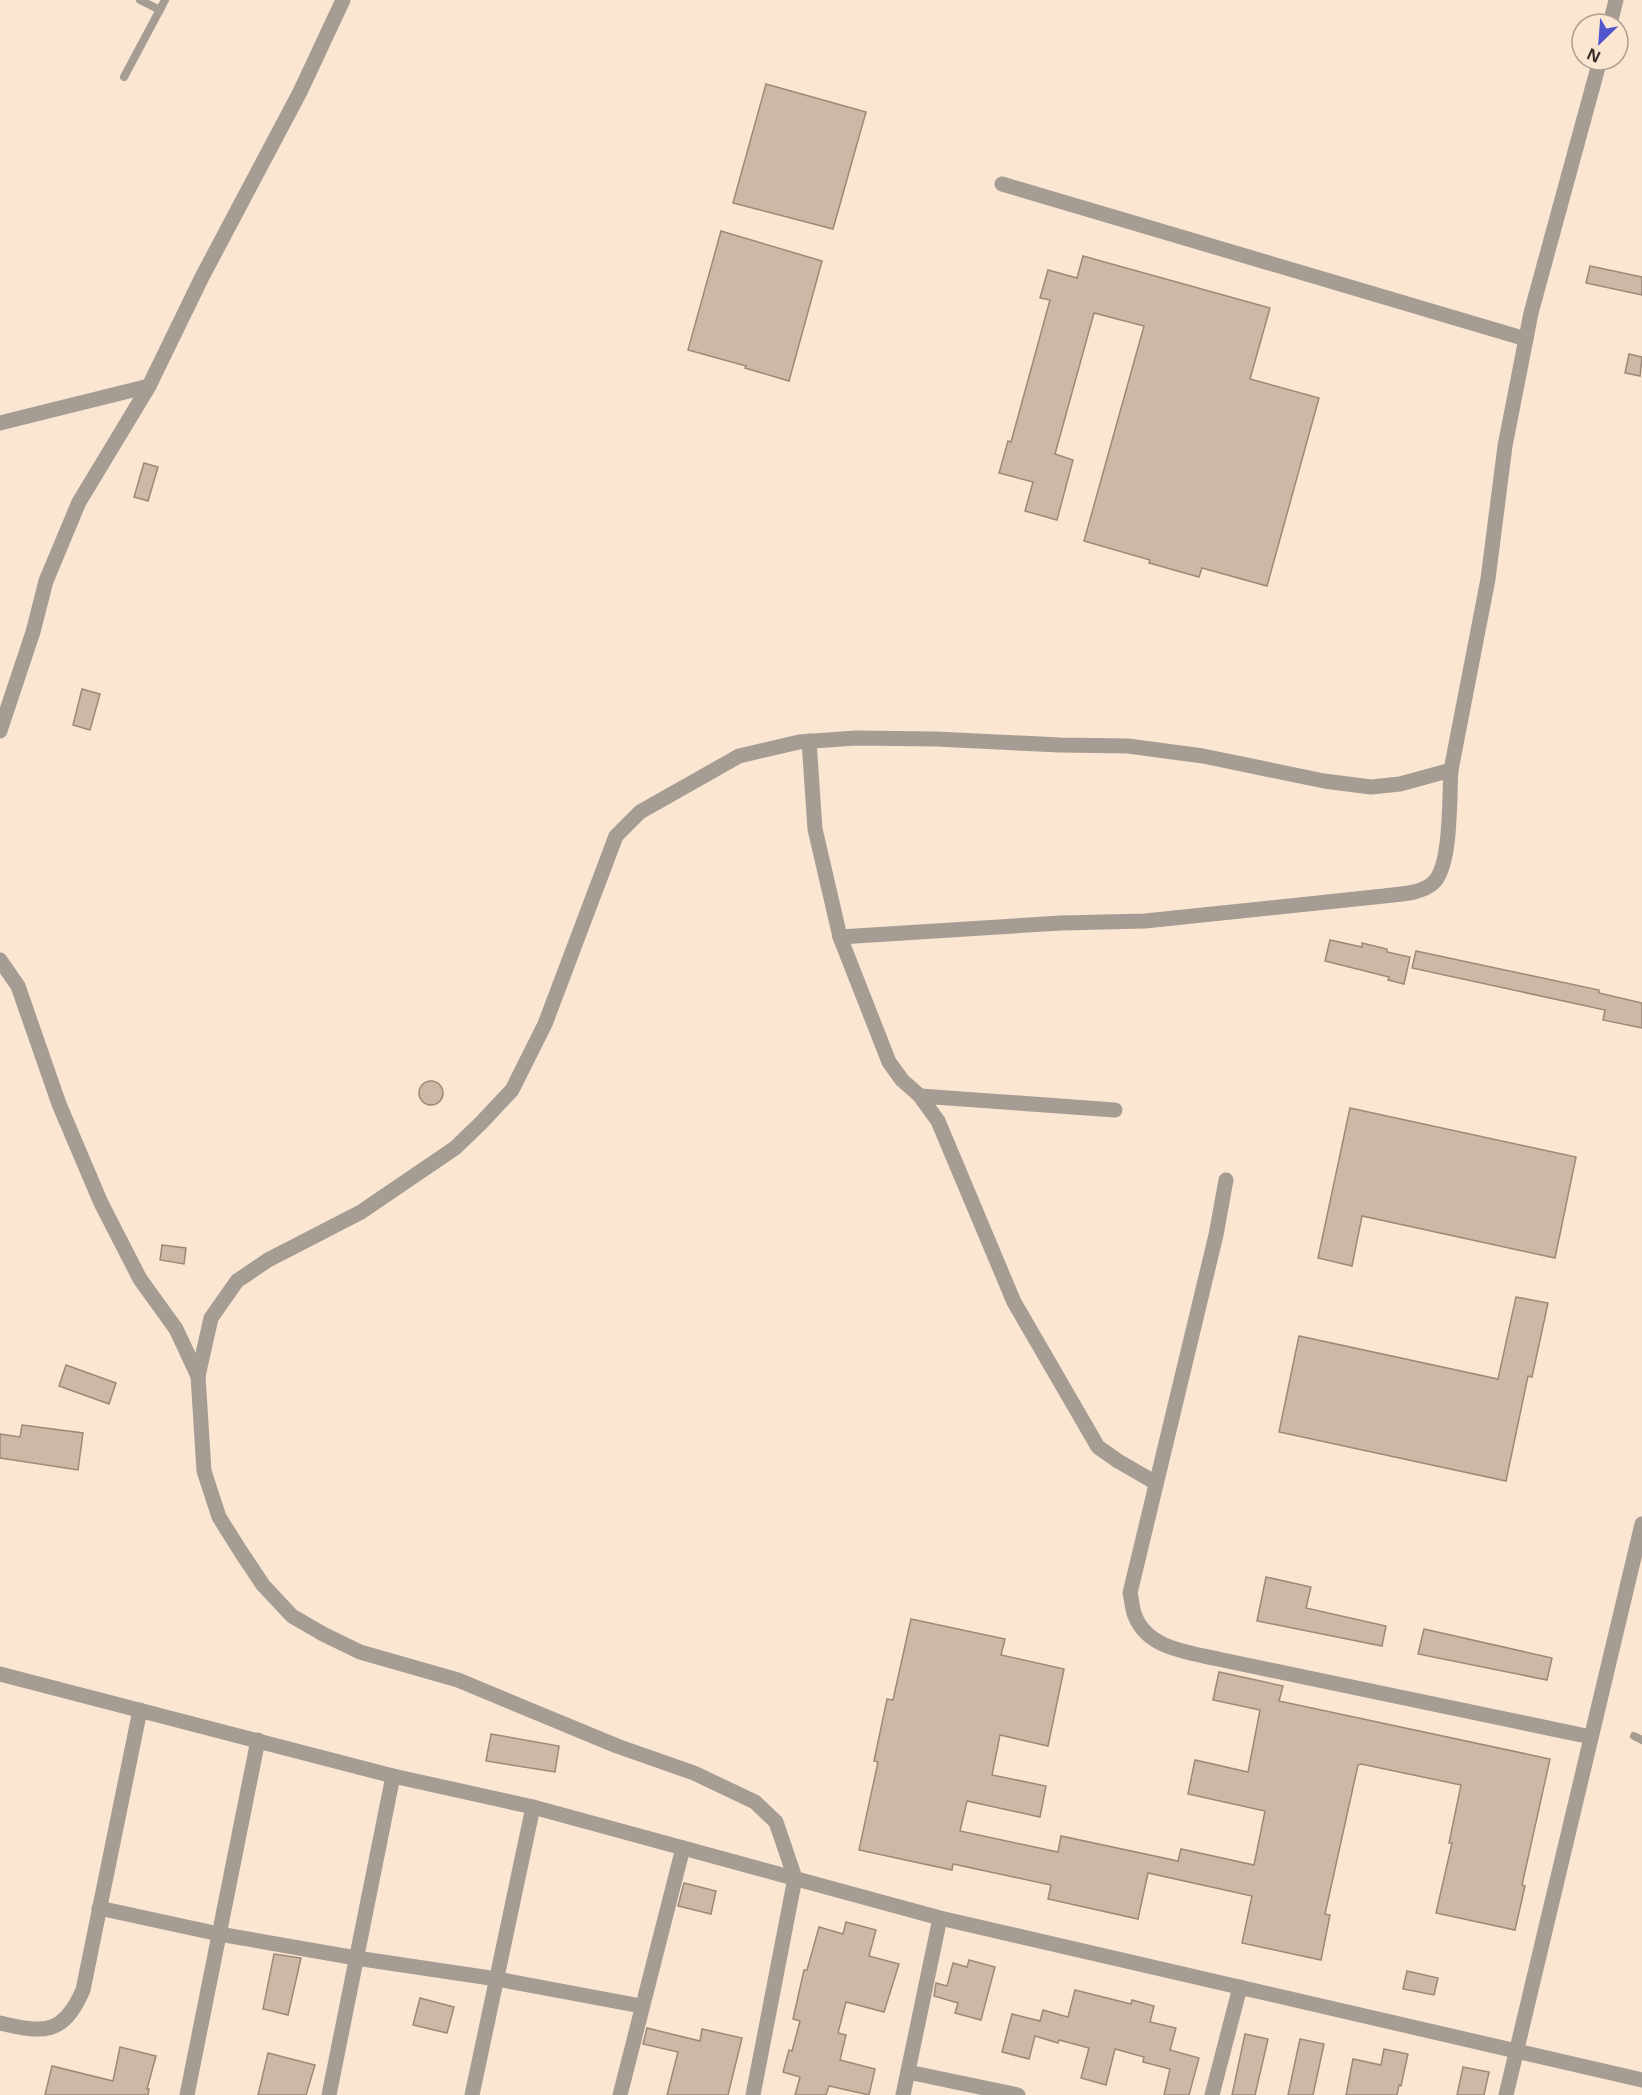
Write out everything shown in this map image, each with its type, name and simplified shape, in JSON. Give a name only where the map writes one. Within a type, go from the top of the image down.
[{"type":"street","points":[[0,731],[33,632],[46,581],[79,502],[148,386],[202,277],[300,92],[343,0]]},
{"type":"street","points":[[840,937],[1061,923],[1145,921],[1384,896],[1422,890],[1434,883],[1445,861],[1451,770],[1488,579],[1506,446],[1531,313],[1597,72]]},
{"type":"street","points":[[1002,184],[1526,339]]},
{"type":"street","points":[[0,423],[148,386]]},
{"type":"street","points":[[753,2095],[795,1878],[776,1822],[755,1802],[694,1773],[617,1746],[458,1680],[360,1652],[322,1634],[292,1616],[263,1585],[219,1517],[204,1471],[198,1376],[211,1318],[237,1281],[268,1260],[361,1212],[455,1148],[481,1123],[512,1090],[545,1024],[615,836],[640,812],[739,756],[809,741],[856,738],[936,739],[1128,746],[1203,756],[1324,781],[1371,788],[1401,784],[1451,770]]},
{"type":"street","points":[[809,741],[815,829],[840,937],[889,1062],[902,1080],[920,1096],[938,1121],[1014,1302],[1098,1447],[1156,1483]]},
{"type":"street","points":[[0,960],[18,986],[59,1104],[101,1203],[140,1279],[176,1329],[198,1376]]},
{"type":"street","points":[[920,1096],[1114,1110]]},
{"type":"street","points":[[1226,1180],[1216,1235],[1130,1593],[1134,1616],[1147,1635],[1166,1647],[1591,1737]]},
{"type":"street","points":[[1506,2095],[1642,1524]]},
{"type":"street","points":[[0,1674],[393,1776],[533,1807],[940,1918],[1642,2080],[1638,2095]]},
{"type":"street","points":[[0,2023],[32,2030],[50,2028],[64,2021],[75,2008],[83,1990],[140,1710]]},
{"type":"street","points":[[187,2095],[258,1740]]},
{"type":"street","points":[[329,2095],[393,1776]]},
{"type":"street","points":[[472,2095],[533,1807]]},
{"type":"street","points":[[620,2095],[683,1848]]},
{"type":"street","points":[[99,1908],[219,1934],[356,1958],[497,1979],[641,2006]]},
{"type":"street","points":[[903,2095],[940,1918]]},
{"type":"street","points":[[1212,2095],[1240,1987]]},
{"type":"street","points":[[908,2072],[1018,2095]]},
{"type":"lane","points":[[140,0],[160,10]]},
{"type":"lane","points":[[124,77],[165,0]]},
{"type":"lane","points":[[1634,1736],[1642,1740]]},
{"type":"building","points":[[766,84],[866,112],[833,229],[733,203]]},
{"type":"building","points":[[721,231],[822,261],[789,381],[688,350]]},
{"type":"building","points":[[1083,256],[1270,308],[1250,379],[1319,398],[1267,586],[1202,568],[1199,577],[1084,541],[1144,326],[1094,313],[1055,454],[1073,460],[1057,520],[1025,511],[1033,482],[999,473],[1008,441],[1011,442],[1050,300],[1040,298],[1048,270],[1077,278]]},
{"type":"building","points":[[1590,266],[1642,277],[1642,295],[1586,283]]},
{"type":"building","points":[[1629,354],[1642,357],[1640,376],[1625,373]]},
{"type":"building","points":[[144,463],[158,467],[148,501],[134,497]]},
{"type":"building","points":[[82,689],[100,694],[90,730],[73,725]]},
{"type":"building","points":[[1330,940],[1362,947],[1362,943],[1410,957],[1404,984],[1388,980],[1389,977],[1325,961]]},
{"type":"building","points":[[1416,951],[1599,990],[1599,993],[1642,1003],[1642,1028],[1603,1020],[1605,1010],[1412,968]]},
{"type":"building","points":[[431,1081],[440,1084],[443,1093],[440,1102],[431,1105],[422,1102],[419,1093],[422,1084]]},
{"type":"building","points":[[1350,1108],[1576,1157],[1555,1258],[1362,1216],[1352,1266],[1318,1258]]},
{"type":"building","points":[[162,1245],[186,1248],[184,1264],[160,1260]]},
{"type":"building","points":[[1516,1297],[1548,1303],[1532,1377],[1528,1376],[1506,1481],[1279,1432],[1299,1336],[1498,1379]]},
{"type":"building","points":[[66,1365],[116,1383],[109,1404],[59,1386]]},
{"type":"building","points":[[22,1425],[83,1433],[78,1470],[0,1458],[0,1434],[20,1437]]},
{"type":"building","points":[[1266,1577],[1311,1587],[1306,1608],[1386,1626],[1382,1646],[1257,1621]]},
{"type":"building","points":[[911,1619],[1005,1639],[1001,1655],[1064,1669],[1048,1746],[1000,1735],[992,1775],[1046,1786],[1040,1817],[967,1801],[960,1831],[1058,1852],[1061,1836],[1178,1861],[1181,1849],[1254,1865],[1265,1811],[1188,1794],[1195,1760],[1248,1772],[1260,1710],[1213,1700],[1219,1672],[1283,1686],[1279,1701],[1550,1759],[1522,1885],[1525,1886],[1515,1930],[1436,1913],[1452,1843],[1449,1843],[1461,1785],[1361,1764],[1358,1765],[1325,1914],[1330,1915],[1321,1960],[1242,1943],[1252,1896],[1148,1873],[1138,1919],[1048,1899],[1051,1885],[953,1864],[952,1870],[859,1850],[878,1762],[874,1761],[887,1699],[893,1700]]},
{"type":"building","points":[[1424,1629],[1552,1658],[1547,1680],[1418,1654]]},
{"type":"building","points":[[491,1734],[559,1746],[555,1772],[486,1761]]},
{"type":"building","points":[[684,1883],[716,1891],[711,1914],[678,1906]]},
{"type":"building","points":[[846,1922],[876,1930],[869,1956],[899,1964],[884,2012],[846,2002],[838,2033],[846,2035],[840,2060],[875,2069],[869,2095],[829,2086],[826,2095],[795,2095],[800,2077],[783,2072],[789,2050],[792,2051],[800,2021],[793,2019],[804,1970],[807,1970],[819,1927],[843,1934]]},
{"type":"building","points":[[274,1954],[301,1958],[288,2015],[263,2009]]},
{"type":"building","points":[[969,1960],[995,1967],[981,2020],[955,2013],[958,2003],[934,1996],[936,1983],[947,1986],[953,1963],[967,1967]]},
{"type":"building","points":[[1407,1971],[1438,1978],[1434,1995],[1403,1989]]},
{"type":"building","points":[[1075,1990],[1131,2004],[1132,2000],[1154,2006],[1150,2022],[1176,2028],[1170,2050],[1199,2058],[1189,2095],[1164,2095],[1170,2069],[1143,2062],[1144,2057],[1115,2049],[1106,2085],[1081,2078],[1089,2048],[1059,2040],[1058,2043],[1035,2036],[1029,2059],[1002,2052],[1012,2014],[1040,2021],[1043,2010],[1068,2017]]},
{"type":"building","points":[[420,1998],[454,2007],[447,2033],[413,2025]]},
{"type":"building","points":[[647,2028],[700,2041],[702,2029],[742,2038],[728,2095],[667,2095],[678,2052],[643,2044]]},
{"type":"building","points":[[1245,2034],[1268,2039],[1255,2095],[1232,2095]]},
{"type":"building","points":[[1300,2039],[1324,2044],[1313,2095],[1288,2095]]},
{"type":"building","points":[[120,2047],[156,2056],[147,2089],[149,2089],[148,2095],[45,2095],[52,2066],[113,2081]]},
{"type":"building","points":[[1384,2049],[1408,2054],[1397,2095],[1346,2095],[1353,2059],[1381,2065]]},
{"type":"building","points":[[268,2053],[315,2065],[306,2095],[258,2095]]},
{"type":"building","points":[[1463,2067],[1489,2072],[1484,2095],[1457,2095]]}]
